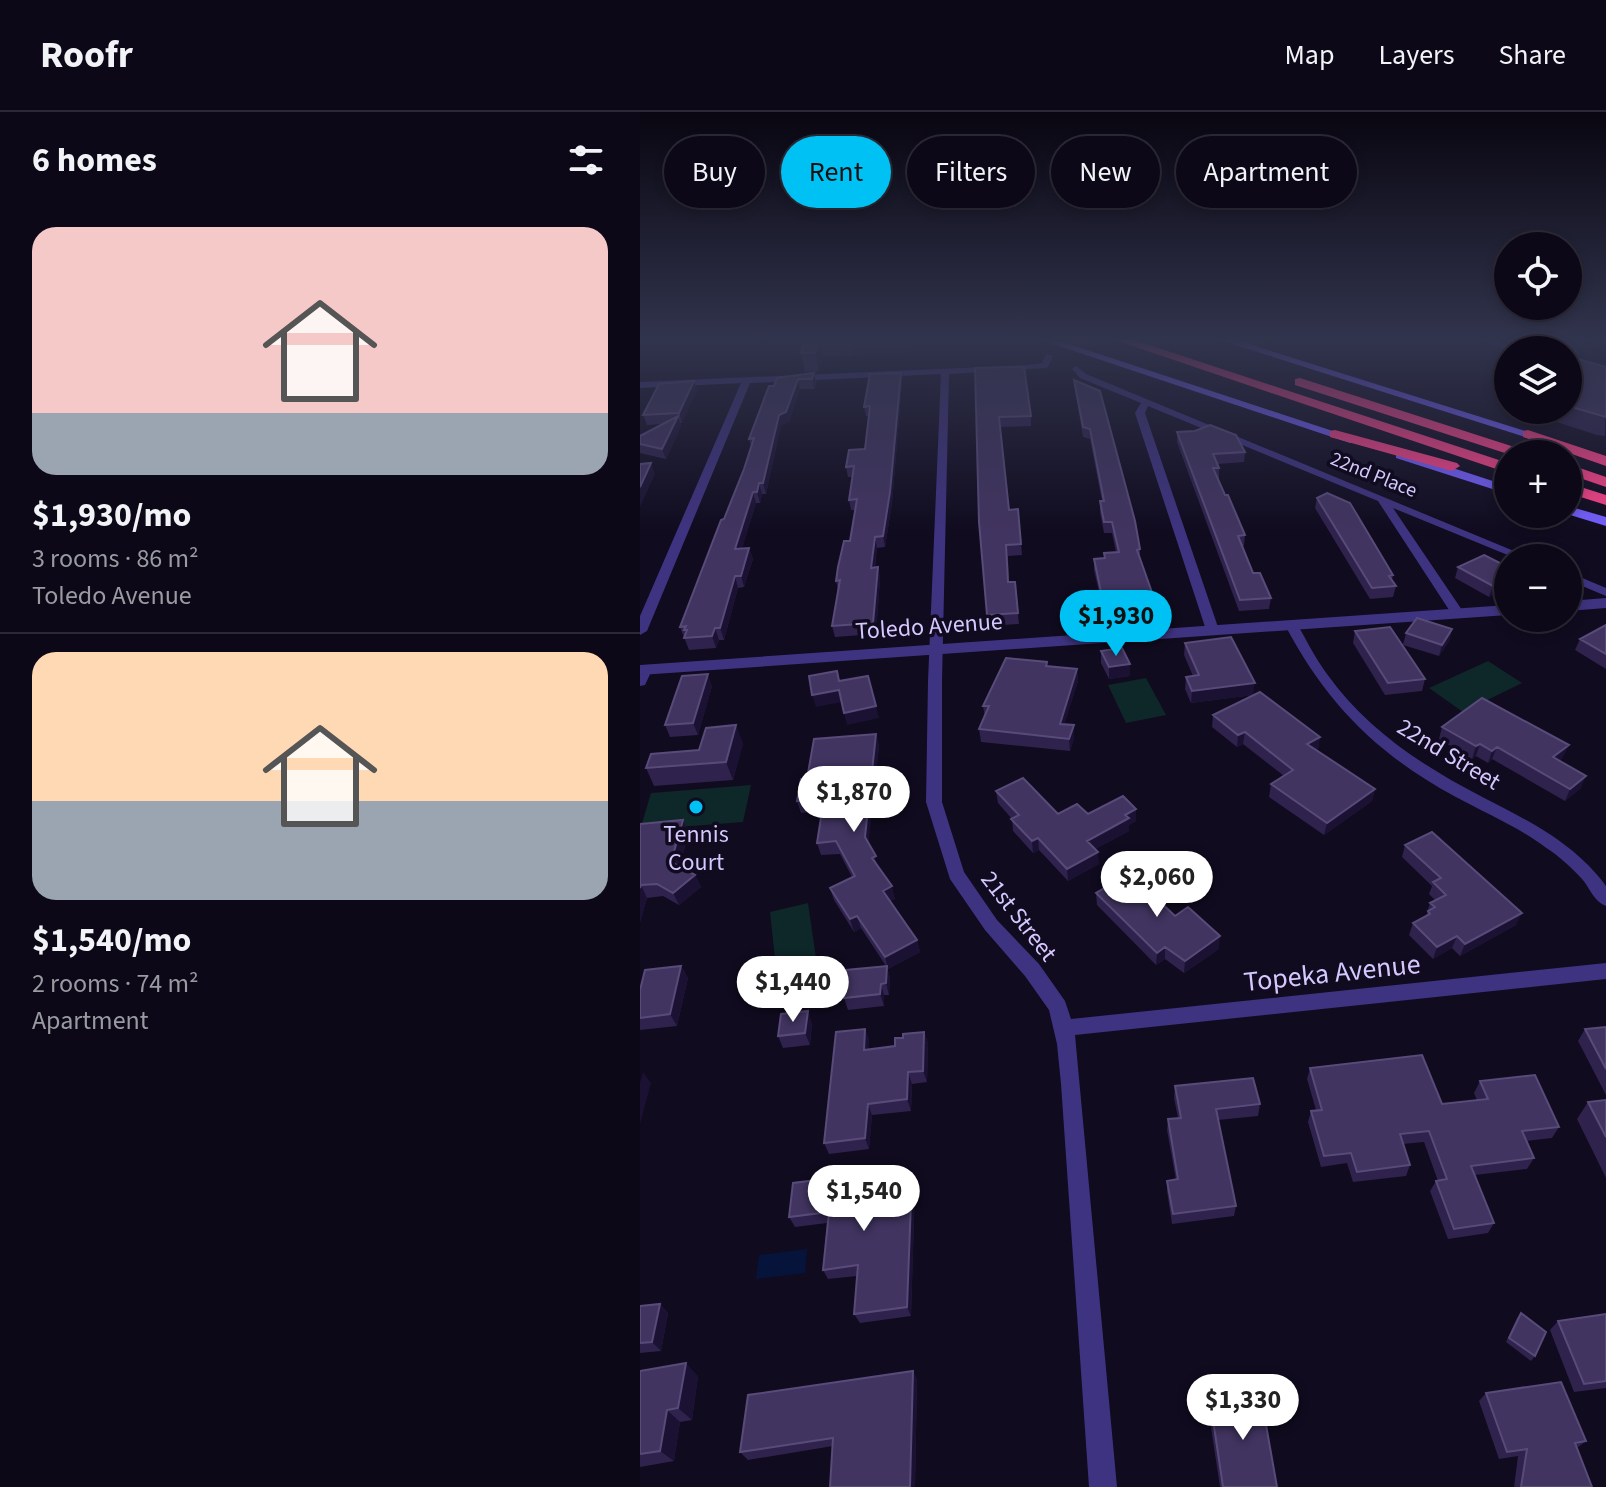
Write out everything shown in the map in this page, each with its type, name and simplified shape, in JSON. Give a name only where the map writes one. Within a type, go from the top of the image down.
[{"type":"highway","points":[[1315,404],[1494,463]]},
{"type":"highway","points":[[1367,404],[1494,445]]},
{"type":"highway","points":[[1335,434],[1494,479]]},
{"type":"highway","points":[[1528,434],[1606,459]]},
{"type":"highway","points":[[1582,474],[1606,482]]},
{"type":"highway","points":[[1582,492],[1606,500]]},
{"type":"highway","points":[[1582,504],[1606,512]]},
{"type":"main road","points":[[1243,404],[1494,485]]},
{"type":"main road","points":[[1432,404],[1528,434]]},
{"type":"main road","points":[[1582,514],[1606,522]]},
{"type":"street","points":[[640,631],[737,404]]},
{"type":"street","name":"21st Street","points":[[944,404],[934,802],[942,837],[956,874],[991,925],[1058,1007],[1071,1084],[1103,1487]]},
{"type":"street","points":[[1145,404],[1140,413],[1212,630]]},
{"type":"street","name":"22nd Place","points":[[1151,404],[1494,545]]},
{"type":"street","points":[[1382,499],[1458,613]]},
{"type":"street","points":[[1582,582],[1606,592]]},
{"type":"street","points":[[1582,605],[1606,603]]},
{"type":"street","name":"Toledo Avenue","points":[[642,674],[936,649],[1494,611]]},
{"type":"street","name":"22nd Street","points":[[1291,625],[1332,695],[1378,739],[1436,779],[1551,840],[1577,861],[1606,899]]},
{"type":"street","name":"Topeka Avenue","points":[[1063,1028],[1606,971]]},
{"type":"green space","points":[[1488,661],[1522,683],[1463,712],[1429,688]]},
{"type":"green space","points":[[1146,678],[1166,715],[1126,723],[1108,685]]},
{"type":"green space","name":"Tennis Court","points":[[751,785],[743,822],[640,830],[651,793]]},
{"type":"green space","name":"Tennis Court","points":[[808,903],[820,986],[779,997],[770,912]]},
{"type":"water","points":[[807,1249],[805,1273],[756,1279],[759,1255]]},
{"type":"building","points":[[649,404],[683,404],[679,413],[643,415]]},
{"type":"building","points":[[762,404],[789,404],[786,412],[779,415],[763,483],[759,483],[757,492],[753,492],[735,549],[749,548],[741,576],[735,576],[720,628],[715,628],[712,636],[684,638],[686,626],[680,627],[744,469],[754,438],[749,439]]},
{"type":"building","points":[[865,404],[898,404],[883,536],[875,537],[871,568],[878,567],[873,623],[832,626],[840,580],[836,581],[838,567],[844,541],[850,541],[857,499],[849,500],[854,466],[846,467],[849,450],[865,449],[870,406],[864,407]]},
{"type":"building","points":[[976,404],[1029,404],[1031,416],[999,417],[1009,510],[1018,509],[1021,544],[1006,545],[1008,582],[1015,582],[1018,613],[987,615],[979,522]]},
{"type":"building","points":[[1079,404],[1104,404],[1135,521],[1140,549],[1137,550],[1154,598],[1143,599],[1145,608],[1093,611],[1090,592],[1101,592],[1094,559],[1105,558],[1104,553],[1119,552],[1112,522],[1104,522],[1100,501],[1104,501],[1090,429],[1083,427]]},
{"type":"building","points":[[1582,404],[1606,404],[1606,417],[1582,410]]},
{"type":"building","points":[[678,416],[662,449],[640,444],[640,436]]},
{"type":"building","points":[[1210,425],[1236,435],[1245,452],[1213,454],[1219,468],[1213,468],[1245,535],[1238,536],[1253,573],[1260,573],[1271,598],[1240,600],[1177,432],[1195,431]]},
{"type":"building","points":[[651,463],[640,487],[640,464]]},
{"type":"building","points":[[1327,493],[1350,503],[1393,575],[1389,576],[1396,586],[1372,588],[1317,498]]},
{"type":"building","points":[[1484,555],[1494,560],[1494,585],[1493,586],[1458,567]]},
{"type":"building","points":[[1417,618],[1452,629],[1442,645],[1406,633]]},
{"type":"building","points":[[1606,625],[1606,654],[1580,639]]},
{"type":"building","points":[[1390,627],[1425,679],[1388,683],[1355,631]]},
{"type":"building","points":[[1231,637],[1255,683],[1192,691],[1186,677],[1199,675],[1185,643]]},
{"type":"building","points":[[1122,648],[1130,664],[1109,667],[1101,651]]},
{"type":"building","points":[[1006,658],[1077,669],[1060,724],[1074,725],[1069,739],[979,729],[989,706],[983,706]]},
{"type":"building","points":[[837,671],[839,681],[868,676],[876,706],[844,713],[839,690],[812,695],[809,676]]},
{"type":"building","points":[[708,674],[693,723],[665,725],[682,676]]},
{"type":"building","points":[[1260,692],[1320,737],[1307,744],[1375,789],[1327,823],[1271,784],[1293,770],[1245,732],[1238,735],[1213,715]]},
{"type":"building","points":[[1482,698],[1569,745],[1553,757],[1586,776],[1570,789],[1497,747],[1492,751],[1480,744],[1476,746],[1442,727]]},
{"type":"building","points":[[736,725],[726,762],[646,768],[651,754],[699,750],[706,728]]},
{"type":"building","points":[[876,734],[865,837],[876,856],[872,858],[892,886],[883,891],[917,940],[885,957],[857,916],[850,919],[830,888],[855,876],[836,841],[817,843],[824,798],[797,801],[801,779],[807,779],[814,739]]},
{"type":"building","points":[[1023,778],[1058,814],[1077,804],[1088,814],[1123,796],[1136,809],[1125,815],[1129,818],[1087,841],[1098,852],[1067,869],[1038,838],[1032,841],[1011,819],[1019,815],[996,791]]},
{"type":"building","points":[[683,820],[671,862],[695,875],[673,893],[657,884],[641,885],[640,888],[640,824]]},
{"type":"building","points":[[1432,832],[1522,913],[1465,944],[1457,936],[1437,947],[1413,923],[1430,914],[1428,911],[1435,907],[1430,903],[1446,895],[1433,882],[1441,878],[1405,845]]},
{"type":"building","points":[[1130,873],[1175,916],[1188,907],[1220,936],[1185,961],[1165,947],[1157,953],[1096,893]]},
{"type":"building","points":[[681,966],[670,1014],[640,1018],[640,990],[645,970]]},
{"type":"building","points":[[887,966],[886,983],[881,984],[880,994],[844,998],[846,970]]},
{"type":"building","points":[[808,1011],[805,1033],[778,1036],[781,1014]]},
{"type":"building","points":[[1606,1027],[1606,1069],[1585,1029]]},
{"type":"building","points":[[865,1029],[864,1050],[895,1046],[895,1038],[903,1038],[903,1034],[924,1032],[923,1071],[908,1072],[907,1099],[868,1104],[865,1138],[824,1143],[836,1032]]},
{"type":"building","points":[[1422,1055],[1442,1104],[1488,1099],[1480,1081],[1535,1075],[1559,1127],[1522,1131],[1534,1158],[1471,1166],[1494,1223],[1454,1229],[1436,1181],[1447,1179],[1429,1131],[1400,1134],[1410,1165],[1357,1172],[1351,1153],[1324,1156],[1311,1111],[1322,1110],[1310,1068]]},
{"type":"building","points":[[1253,1078],[1260,1104],[1216,1109],[1236,1206],[1173,1214],[1167,1181],[1178,1179],[1168,1119],[1181,1118],[1175,1086]]},
{"type":"building","points":[[1606,1100],[1606,1137],[1588,1102]]},
{"type":"building","points":[[858,1175],[857,1182],[912,1175],[907,1307],[854,1314],[858,1265],[823,1270],[829,1212],[789,1217],[793,1183]]},
{"type":"building","points":[[660,1304],[652,1342],[640,1343],[640,1306]]},
{"type":"building","points":[[1521,1313],[1546,1332],[1535,1356],[1509,1338]]},
{"type":"building","points":[[1606,1314],[1606,1381],[1584,1384],[1558,1321]]},
{"type":"building","points":[[686,1363],[678,1408],[667,1410],[660,1451],[640,1454],[640,1371]]},
{"type":"building","points":[[913,1371],[910,1487],[830,1487],[833,1438],[740,1452],[748,1395]]},
{"type":"building","points":[[1561,1382],[1586,1441],[1575,1443],[1592,1487],[1521,1487],[1527,1449],[1507,1452],[1486,1393]]},
{"type":"building","points":[[1242,1383],[1245,1404],[1262,1402],[1277,1487],[1223,1487],[1211,1406],[1228,1404],[1225,1385]]},
{"type":"place","name":"Tennis Court","points":[[696,807]]}]
